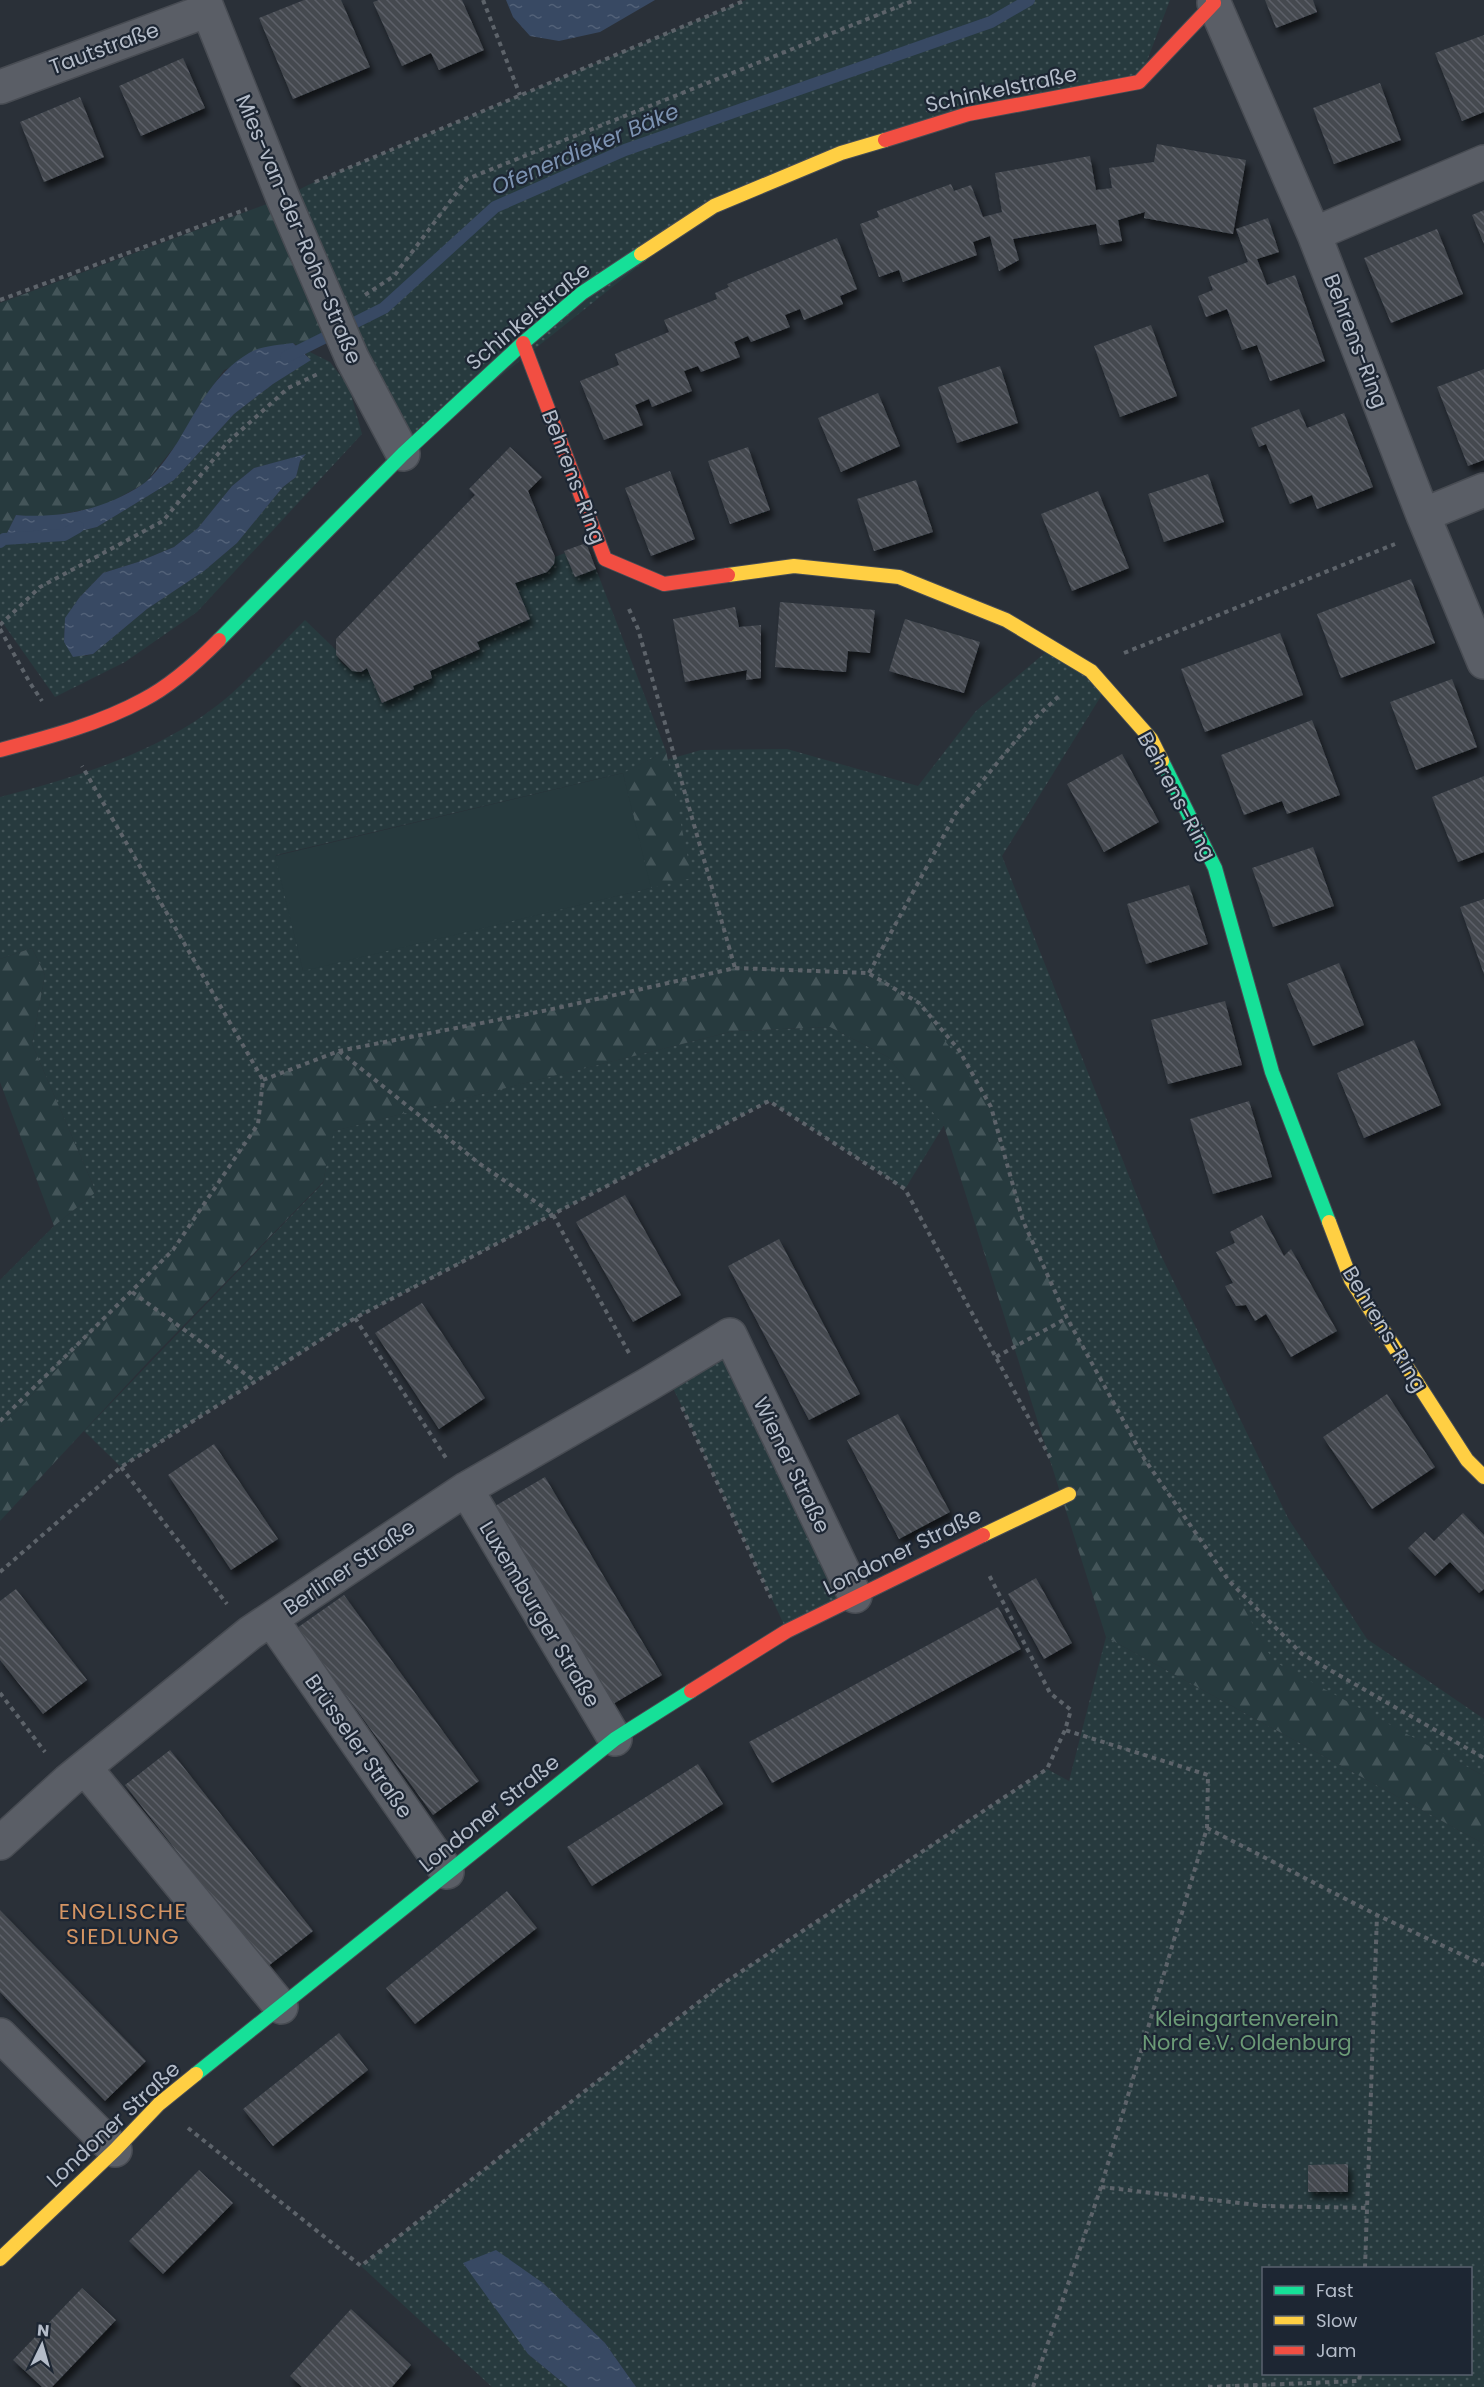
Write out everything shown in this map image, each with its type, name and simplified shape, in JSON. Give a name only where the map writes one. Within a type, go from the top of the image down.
[{"type":"street","name":"Behrens-Ring","points":[[1214,2],[1314,234],[1423,515],[1484,662]]},
{"type":"street","name":"Schinkelstraße","points":[[0,750],[66,733],[144,700],[194,665],[403,454],[524,343],[582,293],[714,206],[841,153],[968,114],[1139,82],[1214,2]]},
{"type":"street","name":"Mies-van-der-Rohe-Straße","points":[[206,5],[283,198],[342,336],[403,454]]},
{"type":"street","name":"Tautstraße","points":[[0,87],[206,5]]},
{"type":"street","points":[[1314,234],[1484,162]]},
{"type":"street","name":"Behrens-Ring","points":[[524,343],[605,559],[664,584],[794,566],[899,577],[1006,620],[1091,671],[1151,739],[1215,868],[1272,1072],[1351,1280],[1467,1460],[1484,1477]]},
{"type":"street","points":[[1423,515],[1484,490]]},
{"type":"street","name":"Berliner Straße","points":[[0,1843],[76,1774],[261,1626],[466,1489],[730,1335]]},
{"type":"street","name":"Wiener Straße","points":[[730,1335],[855,1596]]},
{"type":"street","name":"Luxemburger Straße","points":[[466,1489],[615,1739]]},
{"type":"street","name":"Londoner Straße","points":[[0,2259],[115,2150],[159,2104],[615,1739],[787,1631],[855,1596],[1070,1494]]},
{"type":"street","name":"Brüsseler Straße","points":[[261,1626],[447,1872]]},
{"type":"street","points":[[76,1774],[281,2007]]},
{"type":"street","points":[[0,2035],[115,2150]]},
{"type":"path","points":[[483,0],[520,95]]},
{"type":"path","points":[[0,300],[283,198],[308,185],[746,0]]},
{"type":"path","points":[[0,1421],[173,1250],[258,1124],[263,1080],[93,788],[66,733],[30,682],[0,627],[40,587],[163,521],[227,443],[342,336],[394,276],[467,179],[915,0]]},
{"type":"path","points":[[605,559],[638,629],[735,968]]},
{"type":"path","points":[[263,1080],[339,1051],[548,1010],[735,968],[868,973],[919,1003],[959,1050],[991,1107],[1023,1221],[1067,1318],[1145,1460],[1229,1581],[1302,1654],[1484,1758]]},
{"type":"path","points":[[339,1051],[480,1164],[552,1213],[657,1379],[787,1631]]},
{"type":"path","points":[[0,1572],[121,1467],[356,1318],[769,1101],[905,1189],[1070,1494]]},
{"type":"path","points":[[132,1292],[255,1381]]},
{"type":"path","points":[[356,1318],[371,1345],[466,1489]]},
{"type":"path","points":[[996,1357],[1067,1318]]},
{"type":"path","points":[[121,1467],[261,1626]]},
{"type":"path","points":[[159,2104],[361,2266],[718,1987],[1047,1769],[1065,1730],[1071,1710],[1050,1693],[972,1540]]},
{"type":"path","points":[[0,1693],[76,1774]]},
{"type":"path","points":[[1033,2387],[1101,2187],[1207,1828],[1208,1775],[1065,1730]]},
{"type":"path","points":[[1207,1828],[1377,1915],[1484,1965]]},
{"type":"path","points":[[1365,2267],[1377,1915]]},
{"type":"path","points":[[1101,2187],[1265,2206],[1368,2208]]},
{"type":"path","points":[[1208,2387],[1359,2381],[1360,2375]]},
{"type":"green space","points":[[746,0],[1170,0],[1139,82],[968,114],[714,206],[403,454],[283,198],[308,185]]},
{"type":"green space","points":[[283,198],[342,335],[302,348],[293,343],[224,370],[200,404],[179,441],[145,483],[104,506],[41,518],[16,515],[4,539],[0,542],[0,303]]},
{"type":"green space","points":[[302,348],[330,362],[349,387],[362,434],[197,612],[125,662],[55,697],[0,619],[0,542],[4,539],[64,535],[97,527],[174,480],[234,414],[273,384],[310,360]],"holes":[[[305,455],[300,461],[296,477],[283,487],[237,543],[204,571],[147,609],[93,654],[85,656],[64,642],[65,619],[79,598],[103,573],[174,547],[198,528],[232,486],[254,468]]]},
{"type":"green space","points":[[565,553],[575,577],[596,569],[666,751],[628,771],[701,750],[787,749],[918,786],[976,711],[1052,647],[1106,688],[1002,856],[1158,1249],[1288,1518],[1367,1639],[1484,1719],[1484,1776],[1273,1662],[1229,1581],[1145,1460],[1067,1318],[1023,1221],[991,1107],[735,968],[548,1010],[339,1051],[263,1080],[258,1124],[173,1250],[0,1428],[0,1280],[54,1226],[96,1192],[32,1044],[45,975],[32,948],[0,959],[0,797],[61,780],[122,759],[179,731],[206,714],[231,694],[305,620],[336,650],[344,665],[361,672],[367,668],[382,703],[432,678],[430,671],[480,650],[477,642],[530,619],[515,583],[545,572],[550,568],[555,557]],"holes":[[[623,773],[650,888],[303,970],[276,855]]]},
{"type":"green space","points":[[666,751],[692,878],[651,888],[623,773]]},
{"type":"green space","points":[[623,773],[651,888],[303,971],[275,856]]},
{"type":"green space","points":[[32,948],[45,975],[32,1044],[96,1192],[54,1226],[0,1082],[0,959]]},
{"type":"green space","points":[[735,968],[868,973],[919,1003],[991,1107],[1023,1221],[1067,1318],[1145,1460],[1229,1581],[1273,1661],[1484,1776],[1484,1844],[1106,1637],[944,1126],[888,1057],[830,1027],[734,1031],[334,1131],[323,1182],[148,1362],[0,1521],[0,1428],[173,1250],[258,1124],[263,1080],[339,1051],[548,1010]]},
{"type":"green space","points":[[830,1027],[888,1057],[944,1125],[905,1189],[769,1101],[356,1318],[121,1467],[84,1431],[323,1183],[333,1131],[734,1031]]},
{"type":"green space","points":[[730,1335],[855,1596],[787,1631],[666,1373]]},
{"type":"green space","name":"Kleingartenverein Nord e.V. Oldenburg","points":[[1106,1637],[1484,1844],[1484,2387],[636,2387],[605,2343],[543,2283],[528,2354],[568,2387],[492,2387],[361,2266],[718,1987],[1047,1769],[1069,1781]]},
{"type":"water","points":[[506,0],[655,0],[600,32],[559,41],[530,36],[513,17]]},
{"type":"water","points":[[293,343],[311,360],[273,384],[234,414],[174,480],[97,527],[64,535],[4,539],[16,515],[66,514],[114,500],[143,484],[168,456],[209,391],[227,370],[254,351]]},
{"type":"water","points":[[306,454],[300,461],[296,477],[283,487],[237,543],[204,571],[147,609],[93,654],[73,657],[64,642],[65,618],[79,598],[103,573],[174,547],[198,528],[232,486],[254,468]]},
{"type":"water","points":[[496,2250],[543,2283],[605,2343],[636,2387],[568,2387],[528,2354],[463,2263]]},
{"type":"building","points":[[304,0],[341,0],[370,67],[293,99],[259,18]]},
{"type":"building","points":[[379,0],[462,0],[484,50],[439,70],[431,53],[402,66],[373,2]]},
{"type":"building","points":[[1265,0],[1313,0],[1317,12],[1276,28]]},
{"type":"building","points":[[1484,35],[1484,112],[1462,121],[1435,53]]},
{"type":"building","points":[[183,58],[205,108],[141,136],[119,86]]},
{"type":"building","points":[[1380,83],[1401,140],[1334,164],[1313,108]]},
{"type":"building","points":[[80,97],[104,157],[44,182],[20,122]]},
{"type":"building","points":[[1157,144],[1246,160],[1233,234],[1144,218],[1145,212],[1118,220],[1122,241],[1100,245],[1096,224],[1013,239],[1019,260],[999,271],[990,236],[973,242],[977,255],[903,282],[899,270],[879,277],[860,224],[879,217],[877,211],[951,184],[954,191],[971,185],[983,217],[1002,212],[995,173],[1090,156],[1096,190],[1112,188],[1109,168],[1154,162]]},
{"type":"building","points":[[1484,210],[1484,244],[1472,215]]},
{"type":"building","points":[[1268,218],[1279,252],[1257,259],[1267,285],[1295,275],[1325,361],[1270,381],[1257,345],[1242,350],[1227,309],[1206,317],[1198,296],[1213,290],[1208,277],[1248,262],[1236,229]]},
{"type":"building","points":[[1437,229],[1463,294],[1391,323],[1364,258]]},
{"type":"building","points":[[837,238],[857,289],[840,296],[843,304],[804,320],[800,309],[785,315],[790,327],[751,342],[748,336],[734,342],[740,357],[701,372],[698,366],[684,371],[692,391],[652,407],[649,399],[635,405],[643,425],[604,440],[580,381],[619,365],[615,354],[669,332],[664,320],[717,299],[715,293],[729,287],[727,284]]},
{"type":"building","points":[[1151,325],[1177,396],[1120,417],[1094,346]]},
{"type":"building","points":[[1000,366],[1018,423],[957,443],[938,387]]},
{"type":"building","points":[[1484,369],[1484,460],[1468,466],[1437,387]]},
{"type":"building","points":[[878,393],[900,446],[841,472],[818,418]]},
{"type":"building","points":[[1299,409],[1307,428],[1344,413],[1373,487],[1317,509],[1312,495],[1290,504],[1266,444],[1259,447],[1251,428]]},
{"type":"building","points":[[510,447],[542,477],[528,491],[555,557],[554,564],[547,572],[515,583],[530,619],[477,642],[480,649],[430,671],[432,678],[382,703],[367,668],[361,672],[352,671],[336,655],[336,639],[475,495],[469,489]]},
{"type":"building","points":[[748,447],[770,510],[730,524],[708,461]]},
{"type":"building","points":[[670,471],[695,539],[651,556],[625,488]]},
{"type":"building","points":[[1208,474],[1224,522],[1164,542],[1148,494]]},
{"type":"building","points":[[916,480],[933,532],[874,551],[857,499]]},
{"type":"building","points":[[1098,491],[1129,568],[1072,591],[1041,514]]},
{"type":"building","points":[[586,543],[596,569],[575,577],[564,551]]},
{"type":"building","points":[[1411,579],[1435,643],[1341,678],[1317,614]]},
{"type":"building","points":[[780,602],[875,610],[870,653],[848,651],[846,672],[775,667]]},
{"type":"building","points":[[735,607],[739,627],[761,625],[761,678],[746,680],[747,670],[685,682],[673,619]]},
{"type":"building","points":[[905,619],[980,642],[964,693],[889,671]]},
{"type":"building","points":[[1280,633],[1303,695],[1205,732],[1181,669]]},
{"type":"building","points":[[1452,679],[1477,747],[1416,770],[1390,702]]},
{"type":"building","points":[[1312,720],[1340,795],[1287,814],[1282,801],[1244,815],[1221,755]]},
{"type":"building","points":[[1122,754],[1159,822],[1104,852],[1067,784]]},
{"type":"building","points":[[1484,776],[1484,852],[1458,862],[1432,797]]},
{"type":"building","points":[[1313,847],[1334,906],[1273,927],[1252,868]]},
{"type":"building","points":[[1189,885],[1208,944],[1146,964],[1127,904]]},
{"type":"building","points":[[1484,899],[1484,974],[1460,907]]},
{"type":"building","points":[[1339,963],[1364,1025],[1313,1046],[1287,984]]},
{"type":"building","points":[[1225,1001],[1242,1065],[1168,1084],[1151,1020]]},
{"type":"building","points":[[1414,1040],[1441,1105],[1364,1138],[1337,1073]]},
{"type":"building","points":[[1249,1101],[1272,1177],[1213,1194],[1190,1119]]},
{"type":"building","points":[[625,1195],[681,1295],[633,1322],[576,1222]]},
{"type":"building","points":[[1262,1215],[1284,1256],[1291,1249],[1337,1331],[1291,1357],[1266,1314],[1255,1321],[1246,1305],[1236,1306],[1225,1286],[1233,1283],[1216,1252],[1235,1243],[1230,1232]]},
{"type":"building","points":[[779,1239],[860,1394],[809,1420],[728,1266]]},
{"type":"building","points":[[422,1303],[485,1398],[439,1429],[375,1333]]},
{"type":"building","points":[[1387,1394],[1435,1467],[1372,1509],[1323,1437]]},
{"type":"building","points":[[898,1414],[950,1512],[899,1539],[847,1440]]},
{"type":"building","points":[[214,1444],[278,1539],[231,1570],[168,1475]]},
{"type":"building","points":[[545,1477],[662,1675],[613,1704],[495,1506]]},
{"type":"building","points":[[1463,1513],[1484,1535],[1484,1589],[1479,1593],[1450,1562],[1435,1576],[1408,1548],[1425,1532],[1434,1541]]},
{"type":"building","points":[[1036,1578],[1072,1643],[1044,1659],[1008,1594]]},
{"type":"building","points":[[16,1589],[87,1680],[43,1714],[0,1660],[0,1601]]},
{"type":"building","points":[[344,1595],[479,1781],[433,1815],[297,1628]]},
{"type":"building","points":[[998,1607],[1021,1649],[772,1783],[749,1742]]},
{"type":"building","points":[[170,1750],[313,1931],[267,1967],[125,1785]]},
{"type":"building","points":[[698,1764],[723,1804],[592,1886],[567,1847]]},
{"type":"building","points":[[507,1891],[537,1928],[415,2024],[386,1988]]},
{"type":"building","points":[[0,1910],[146,2061],[105,2101],[0,1992]]},
{"type":"building","points":[[339,2033],[368,2070],[273,2146],[243,2109]]},
{"type":"building","points":[[1348,2164],[1348,2192],[1308,2192],[1308,2165]]},
{"type":"building","points":[[199,2170],[233,2203],[163,2274],[129,2241]]},
{"type":"building","points":[[82,2288],[116,2320],[52,2387],[42,2387],[13,2360]]},
{"type":"building","points":[[351,2309],[411,2365],[392,2387],[302,2387],[290,2376]]},
{"type":"waterway","name":"Ofenerdieker Bäke","points":[[286,357],[384,308],[495,207],[625,150],[991,22],[1029,0]]},
{"type":"waterway","name":"Ofenerdieker Bäke","points":[[0,542],[4,539],[64,535],[78,527]]},
{"type":"traffic: fast","points":[[219,640],[403,454],[523,343],[582,293],[641,254]]},
{"type":"traffic: fast","points":[[1162,761],[1215,868],[1272,1072],[1329,1222]]},
{"type":"traffic: fast","points":[[196,2074],[615,1739],[691,1691]]},
{"type":"traffic: slow","points":[[641,254],[714,206],[841,153],[885,140]]},
{"type":"traffic: slow","points":[[728,575],[794,566],[899,577],[1006,620],[1091,671],[1151,739],[1162,761]]},
{"type":"traffic: slow","points":[[1329,1222],[1351,1280],[1467,1460],[1484,1477]]},
{"type":"traffic: slow","points":[[983,1535],[1069,1494]]},
{"type":"traffic: slow","points":[[0,2259],[115,2150],[159,2104],[196,2074]]},
{"type":"traffic: jam","points":[[885,140],[968,114],[1139,82],[1214,3],[1213,0]]},
{"type":"traffic: jam","points":[[523,343],[605,559],[664,584],[728,575]]},
{"type":"traffic: jam","points":[[0,750],[73,729],[126,709],[174,680],[219,640]]},
{"type":"traffic: jam","points":[[691,1691],[787,1631],[983,1535]]},
{"type":"district","name":"ENGLISCHE SIEDLUNG","points":[[123,1924]]}]
